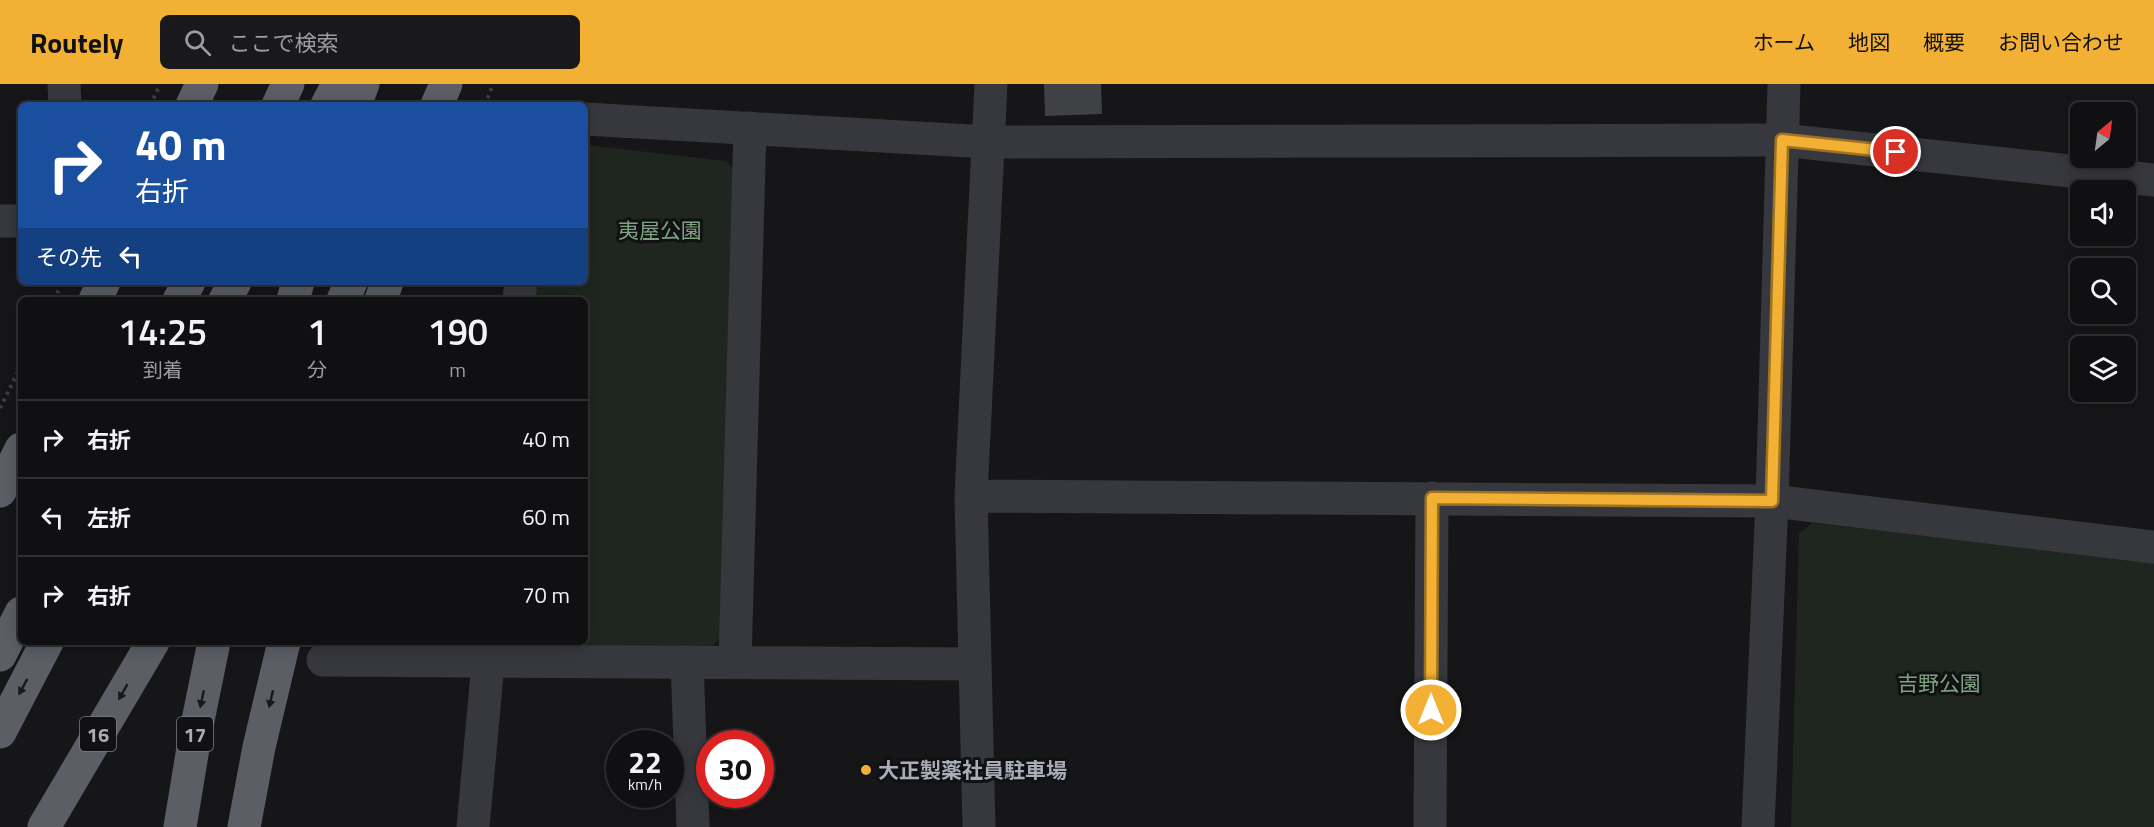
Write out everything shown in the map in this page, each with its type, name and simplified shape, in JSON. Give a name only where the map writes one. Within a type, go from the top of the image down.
[{"type":"highway","points":[[193,102],[202,84]]},
{"type":"highway","points":[[279,102],[288,84]]},
{"type":"highway","points":[[329,102],[338,84]]},
{"type":"highway","points":[[356,102],[363,84]]},
{"type":"highway","points":[[438,102],[446,84]]},
{"type":"highway","points":[[0,491],[18,455]]},
{"type":"highway","points":[[0,655],[18,619]]},
{"type":"highway","points":[[0,732],[45,645]]},
{"type":"highway","name":"16","points":[[44,827],[151,645]]},
{"type":"highway","name":"17","points":[[180,827],[196,729],[213,645]]},
{"type":"highway","points":[[244,827],[259,747],[283,645]]},
{"type":"street","points":[[63,84],[65,102]]},
{"type":"street","points":[[979,827],[971,496],[991,84]]},
{"type":"street","points":[[1758,827],[1772,501],[1784,84]]},
{"type":"street","points":[[588,119],[988,142],[1782,140],[2154,180]]},
{"type":"street","points":[[735,662],[750,128]]},
{"type":"street","points":[[0,221],[18,222]]},
{"type":"street","points":[[971,496],[1772,501],[2154,547]]},
{"type":"street","points":[[1430,827],[1432,498]]},
{"type":"street","points":[[324,660],[489,651],[687,662],[974,664]]},
{"type":"street","points":[[472,827],[489,651]]},
{"type":"street","points":[[687,662],[693,827]]},
{"type":"path","points":[[151,102],[160,84]]},
{"type":"path","points":[[486,102],[493,84]]},
{"type":"path","points":[[0,408],[18,372]]},
{"type":"green space","name":"夷屋公園","points":[[588,145],[726,161],[737,173],[726,633],[711,647],[514,645],[588,645],[588,297],[533,297],[535,285],[588,285]]},
{"type":"green space","name":"吉野公園","points":[[1812,523],[2154,562],[2154,827],[1791,827],[1799,534]]},
{"type":"building","points":[[1044,84],[1101,84],[1102,114],[1045,116]]},
{"type":"place","name":"大正製薬社員駐車場","points":[[866,770]]},
{"type":"route","points":[[1431,710],[1432,498],[1772,501],[1782,140],[1896,152]]}]
